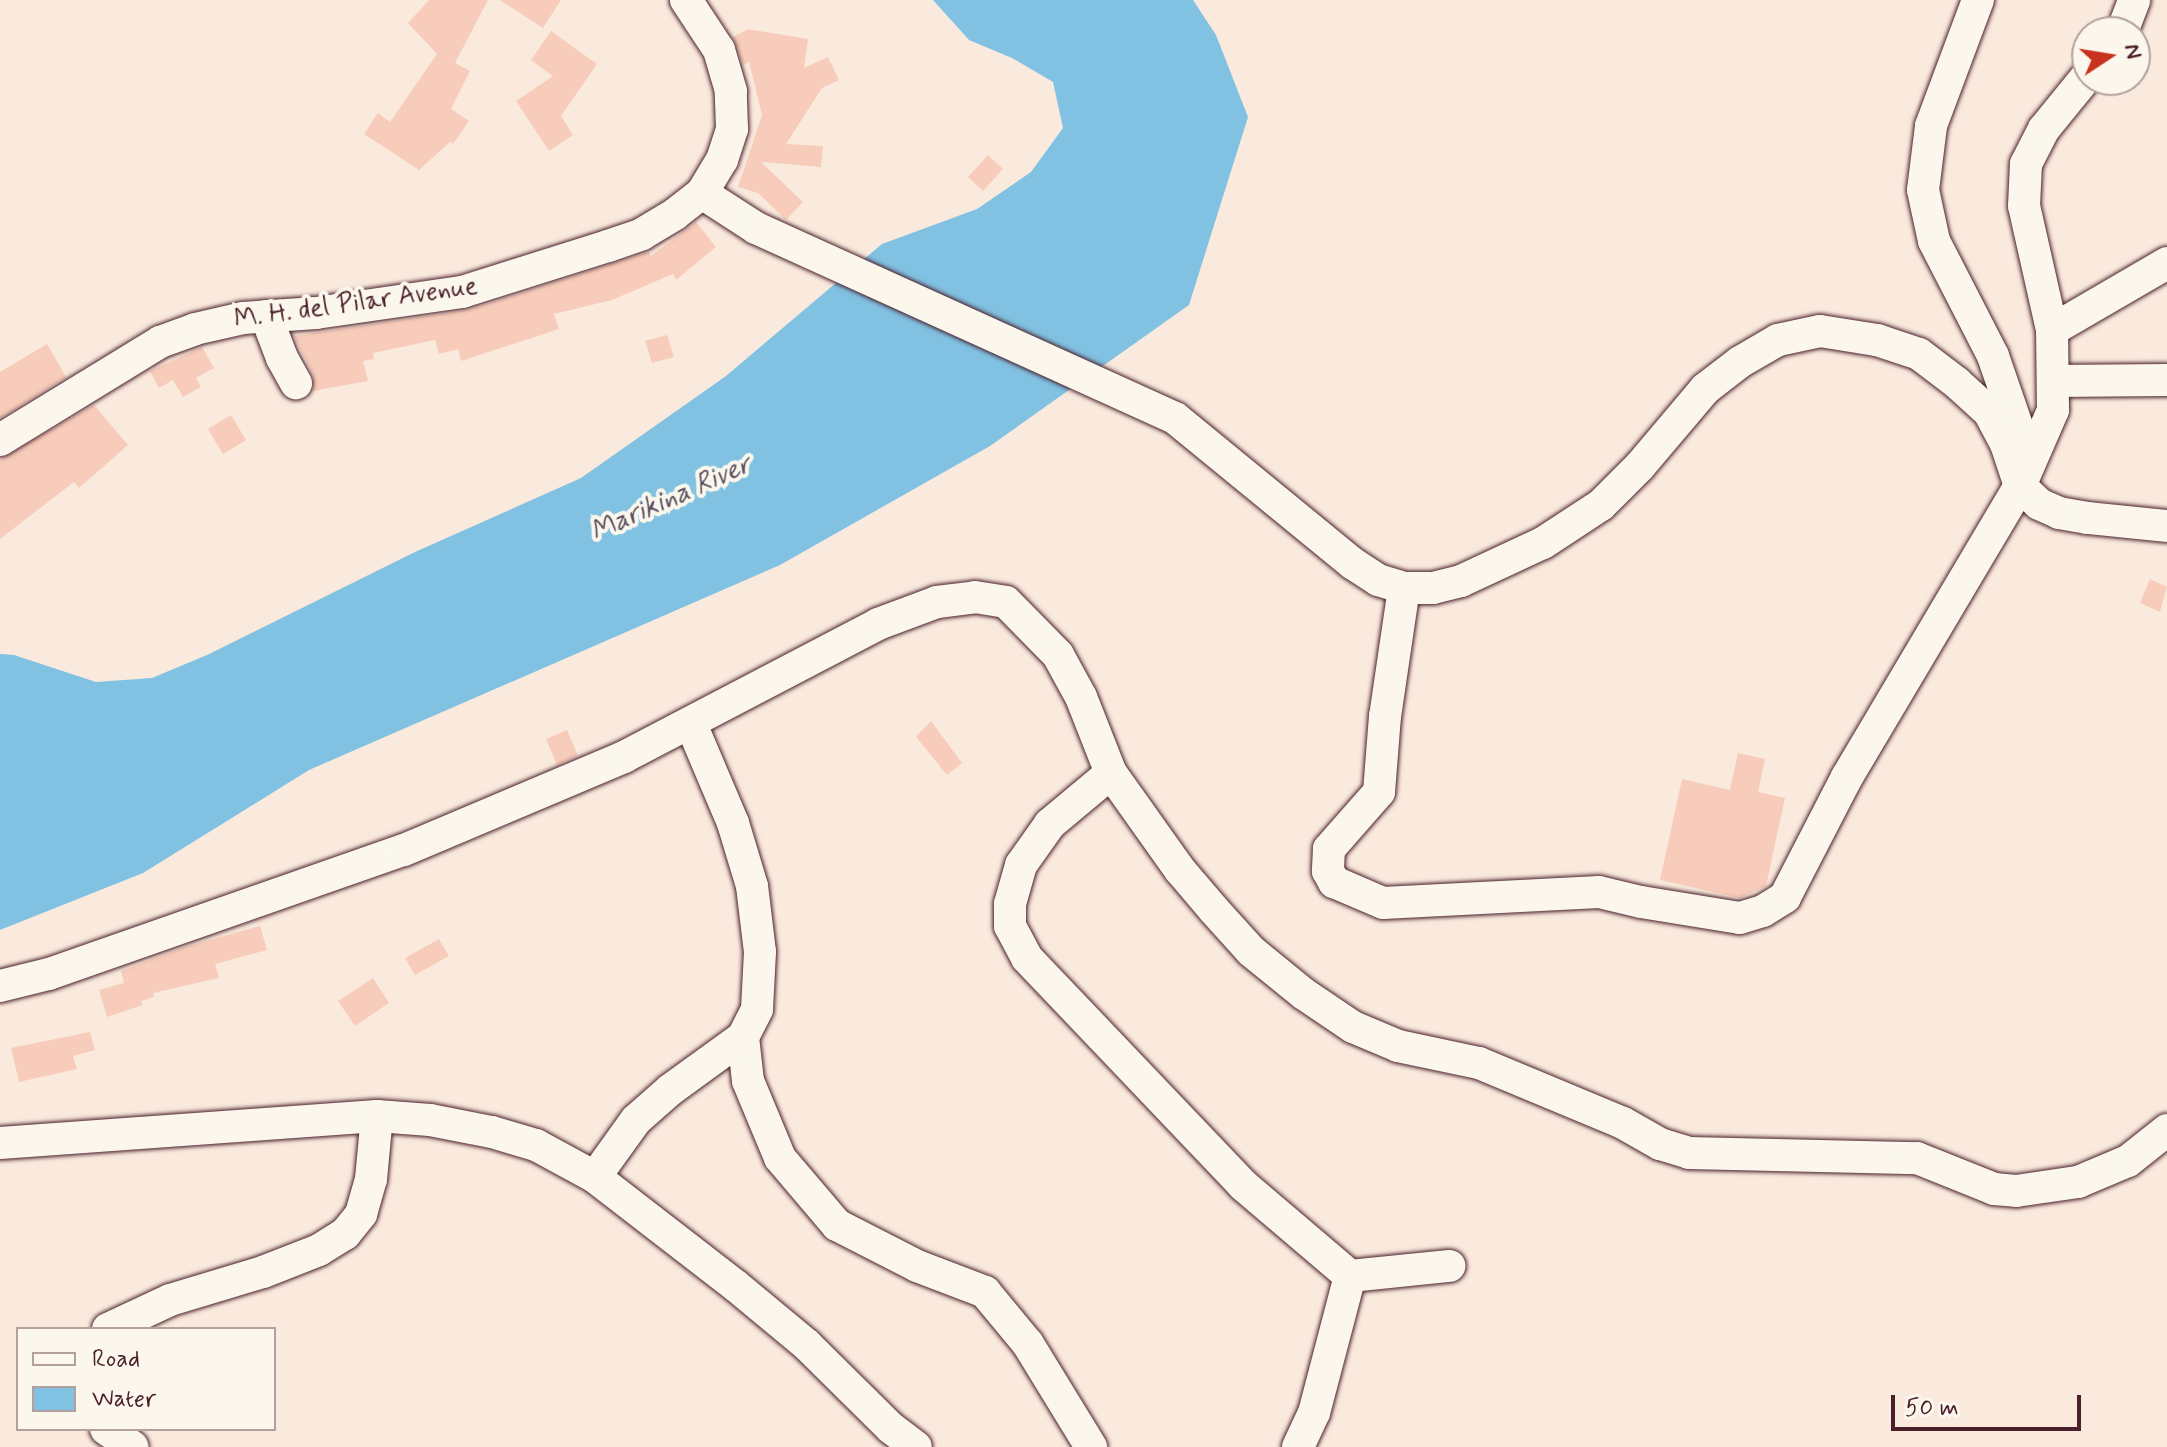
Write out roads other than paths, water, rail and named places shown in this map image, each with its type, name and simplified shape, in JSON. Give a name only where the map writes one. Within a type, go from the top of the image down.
[{"type":"street","name":"M. H. del Pilar Avenue","points":[[0,440],[160,342],[195,329],[266,316],[462,292],[642,234],[702,193],[722,160],[732,129],[731,91],[719,50],[686,0]]},
{"type":"street","points":[[1978,0],[1931,126],[1923,190],[1934,241],[1993,356],[2025,475]]},
{"type":"street","points":[[1404,588],[1385,716],[1379,792],[1329,849],[1328,871],[1334,882],[1383,903],[1599,892],[1740,918],[1763,911],[1785,897],[1847,777],[2025,475],[2053,410],[2052,330],[2024,206],[2026,164],[2044,129],[2071,96]]},
{"type":"street","points":[[702,193],[734,216],[777,238],[1131,395],[1175,418],[1352,563],[1378,580],[1404,588],[1433,588],[1461,581],[1543,543],[1601,505],[1640,466],[1705,389],[1740,362],[1778,340],[1820,331],[1877,340],[1919,354],[1957,383],[1989,412],[2039,504],[2059,513],[2167,526]]},
{"type":"street","points":[[2052,330],[2167,263]]},
{"type":"street","points":[[266,316],[278,349],[296,383]]},
{"type":"street","points":[[2053,381],[2167,380]]},
{"type":"street","points":[[0,986],[63,969],[404,850],[572,781],[691,724],[878,624],[937,602],[975,597],[1006,602],[1058,655],[1081,697],[1111,773],[1180,870],[1214,910],[1251,951],[1304,994],[1353,1027],[1398,1046],[1479,1063],[1552,1097],[1623,1123],[1660,1144],[1689,1153],[1917,1158],[1994,1189],[2016,1191],[2078,1182],[2128,1161],[2167,1130]]},
{"type":"street","points":[[595,1177],[636,1120],[670,1090],[743,1037],[757,1009],[760,952],[752,886],[733,823],[691,724]]},
{"type":"street","points":[[1111,773],[1050,824],[1021,865],[1010,904],[1010,926],[1027,958],[1243,1185],[1350,1276],[1449,1266]]},
{"type":"street","points":[[743,1037],[748,1081],[780,1158],[837,1225],[917,1266],[985,1292],[1028,1344],[1091,1447]]},
{"type":"street","points":[[112,1327],[170,1300],[263,1272],[319,1250],[345,1234],[361,1214],[371,1179],[377,1116]]},
{"type":"street","points":[[0,1143],[377,1116],[430,1120],[492,1132],[536,1145],[595,1177],[807,1345],[891,1441]]},
{"type":"street","points":[[1298,1447],[1314,1413],[1350,1276]]},
{"type":"street","points":[[109,1431],[133,1447]]},
{"type":"water","name":"Marikina River","points":[[933,0],[1193,0],[1216,35],[1248,117],[1189,305],[990,446],[780,565],[309,770],[143,873],[0,930],[0,654],[14,655],[96,682],[152,678],[207,655],[415,552],[581,478],[726,376],[882,244],[977,209],[1031,172],[1063,128],[1053,82],[1012,58],[969,40]]}]
